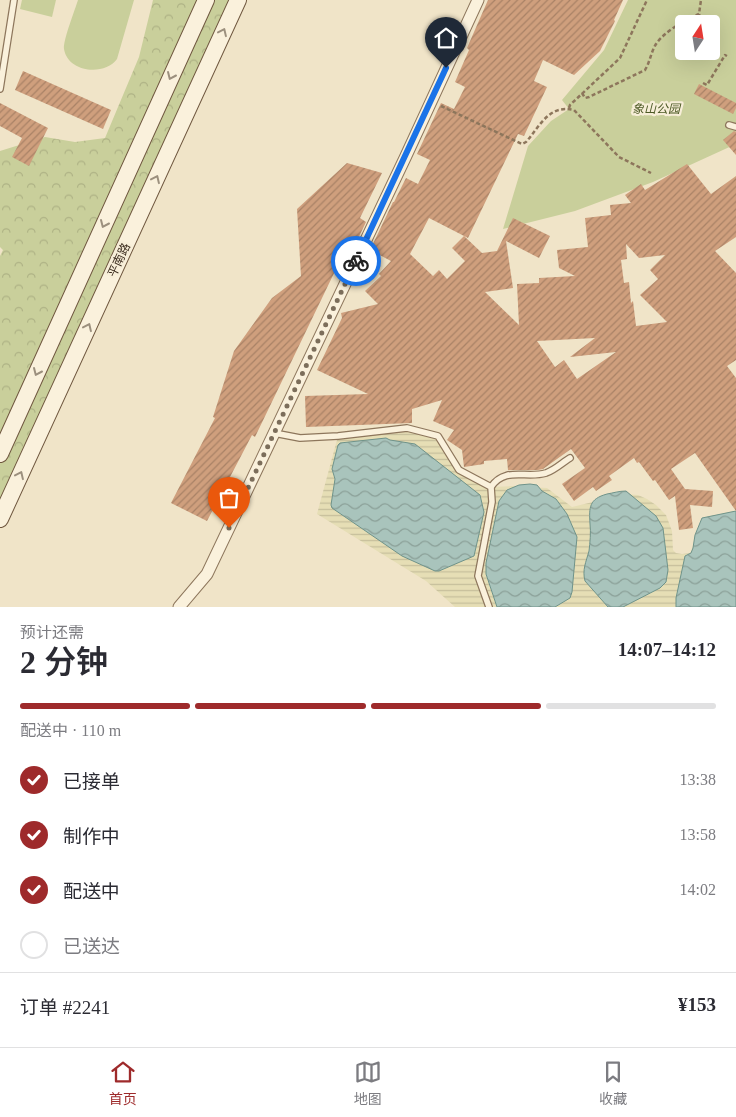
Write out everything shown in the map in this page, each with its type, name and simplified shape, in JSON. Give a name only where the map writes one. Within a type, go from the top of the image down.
[{"type":"main road","points":[[0,454],[206,0]]},
{"type":"main road","name":"平南路","points":[[0,519],[238,0]]},
{"type":"street","points":[[178,607],[207,574],[478,0]]},
{"type":"lane","points":[[0,89],[14,0]]},
{"type":"lane","points":[[729,125],[736,128]]},
{"type":"lane","points":[[274,433],[300,438],[338,436],[407,428],[438,436],[459,470],[491,487]]},
{"type":"lane","points":[[489,607],[478,576],[492,502],[491,487],[496,479],[512,474],[548,472],[570,458]]},
{"type":"path","points":[[569,109],[570,105],[620,58],[647,0]]},
{"type":"path","points":[[582,94],[585,98],[589,97],[645,70],[655,45],[684,21],[699,14],[701,0]]},
{"type":"path","points":[[703,83],[707,85],[725,55],[727,56]]},
{"type":"path","points":[[431,101],[522,144],[526,142],[551,112],[557,109],[569,109],[578,112],[619,157],[651,173]]},
{"type":"shaded area","points":[[407,428],[438,436],[459,470],[491,487],[547,488],[572,507],[626,494],[638,495],[647,499],[666,515],[672,531],[673,550],[676,553],[691,553],[702,518],[733,511],[736,607],[455,607],[426,581],[317,514],[338,436]]},
{"type":"green space","points":[[22,0],[56,0],[52,17],[20,9]]},
{"type":"green space","points":[[78,0],[134,0],[117,59],[104,68],[96,70],[79,67],[67,57],[64,45]]},
{"type":"green space","points":[[153,0],[238,0],[0,519],[0,256],[3,250],[0,247],[0,151],[45,137],[75,142],[105,138],[139,57]]},
{"type":"green space","name":"象山公园","points":[[628,0],[736,0],[736,144],[653,182],[575,211],[503,229],[528,146],[551,121],[569,109],[562,100],[604,50]]},
{"type":"water","points":[[386,438],[415,444],[480,495],[484,512],[474,556],[435,571],[402,556],[332,508],[335,479],[332,469],[338,445],[340,443]]},
{"type":"water","points":[[519,485],[537,485],[542,491],[556,499],[567,514],[577,537],[572,592],[570,598],[555,607],[497,607],[486,574],[486,563],[499,501],[507,490]]},
{"type":"water","points":[[626,491],[656,516],[663,528],[668,570],[666,582],[660,588],[623,607],[608,607],[585,581],[584,577],[590,545],[590,508],[593,501],[601,496]]},
{"type":"water","points":[[736,511],[736,607],[676,607],[676,598],[685,556],[691,553],[695,535],[702,518]]},
{"type":"building","points":[[488,0],[623,0],[600,51],[574,75],[543,60],[534,81],[547,87],[524,136],[518,134],[468,238],[429,218],[410,254],[433,276],[439,270],[447,279],[465,261],[452,248],[464,236],[482,253],[497,251],[513,218],[550,236],[539,258],[506,241],[513,288],[485,292],[519,325],[517,284],[539,283],[539,278],[575,276],[559,268],[557,250],[588,247],[585,218],[611,215],[610,205],[631,203],[625,195],[641,184],[645,190],[687,164],[711,194],[736,176],[736,237],[715,251],[736,273],[736,360],[727,366],[736,378],[736,511],[695,453],[671,469],[685,489],[713,491],[712,507],[690,505],[693,528],[679,530],[675,496],[669,500],[655,480],[653,481],[634,458],[609,476],[612,480],[596,491],[593,487],[574,501],[562,484],[585,468],[571,449],[543,469],[538,470],[508,470],[507,459],[484,461],[484,464],[464,467],[462,450],[447,440],[454,430],[433,421],[442,400],[412,409],[412,423],[306,427],[305,396],[368,394],[317,370],[342,318],[341,313],[378,304],[365,291],[381,276],[379,274],[391,261],[370,250],[406,178],[418,184],[430,160],[417,154],[441,103],[454,109],[465,87],[455,82],[469,50],[467,48]],"holes":[[[626,244],[639,258],[665,255],[650,270],[658,279],[640,295],[667,322],[636,326],[629,282],[624,283],[621,260],[627,259]],[[595,338],[570,357],[616,352],[577,379],[564,360],[555,367],[537,341]]]},
{"type":"building","points":[[23,71],[111,110],[103,129],[15,90]]},
{"type":"building","points":[[699,84],[736,103],[733,114],[694,94]]},
{"type":"building","points":[[0,103],[48,128],[29,166],[12,157],[22,138],[0,126]]},
{"type":"building","points":[[734,131],[736,132],[736,155],[723,140]]},
{"type":"building","points":[[347,163],[382,173],[360,218],[366,222],[356,243],[350,240],[255,437],[252,435],[207,521],[171,503],[215,418],[213,417],[234,351],[272,298],[301,276],[297,209]]},
{"type":"way so far","points":[[229,528],[356,261]]},
{"type":"route","points":[[356,261],[446,68]]}]
